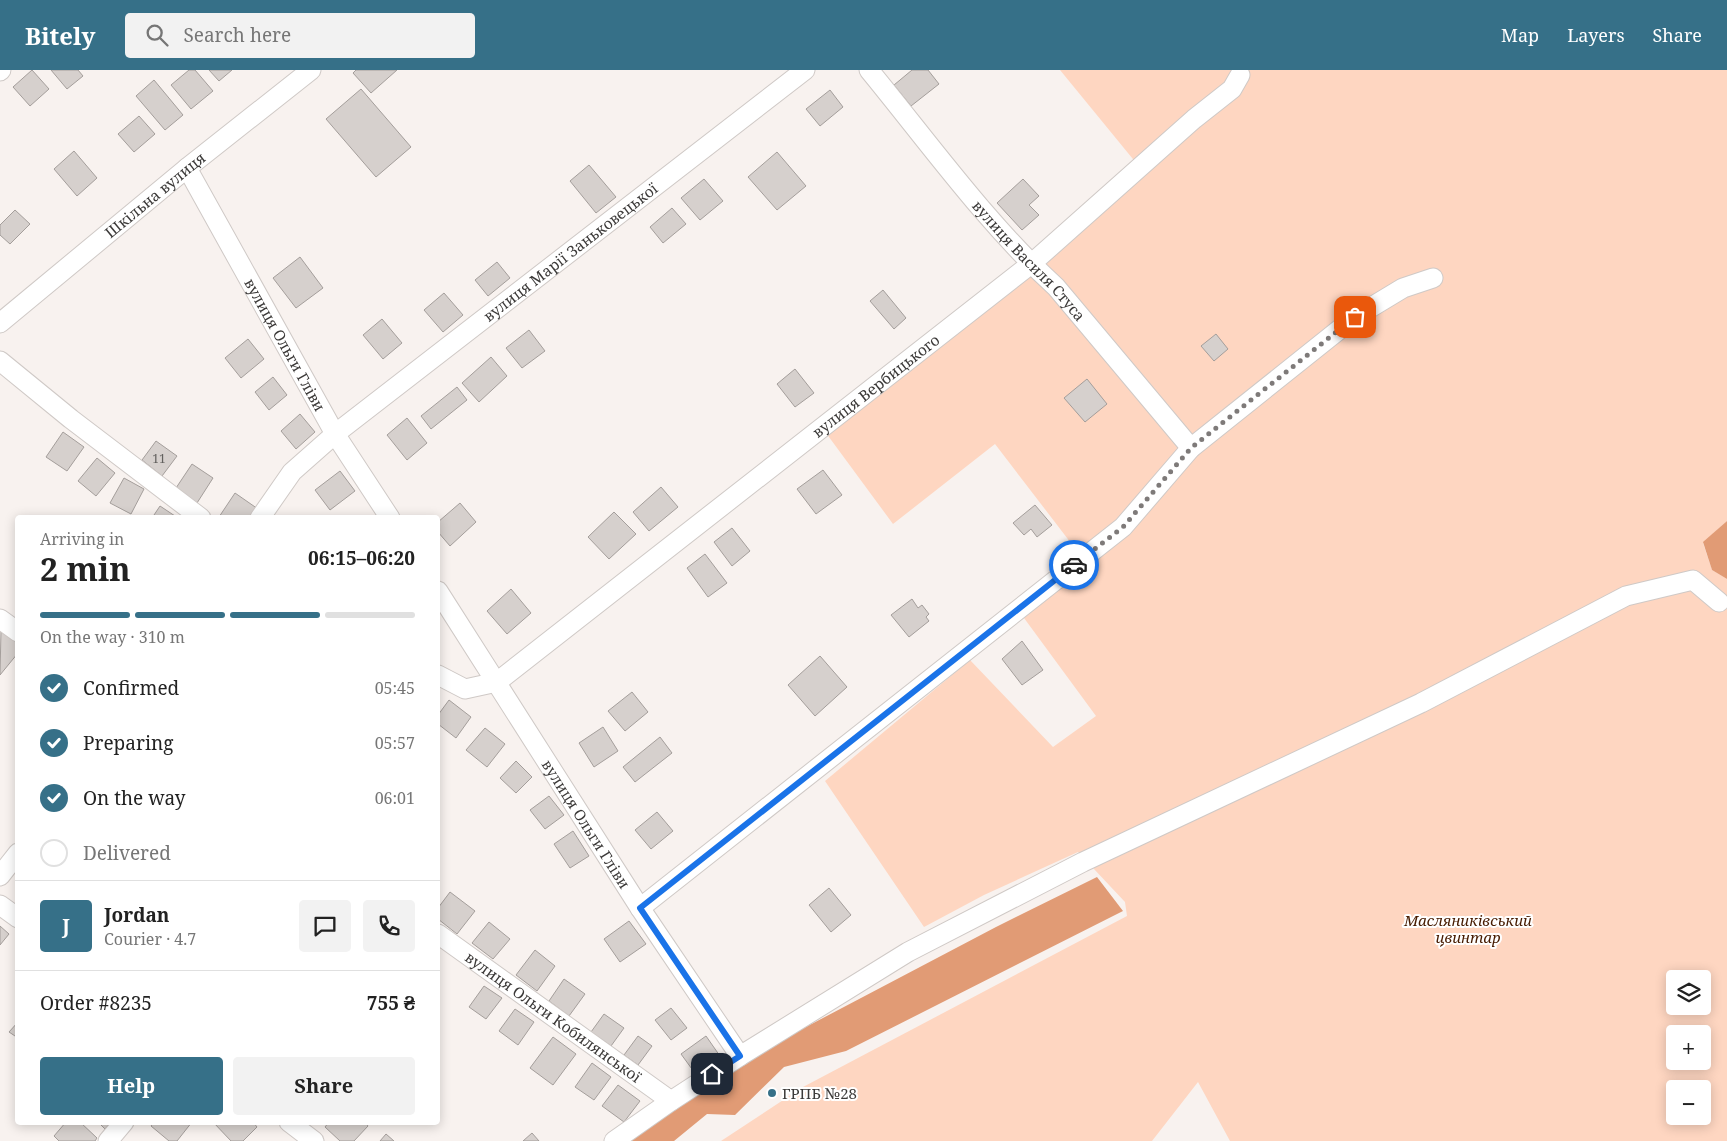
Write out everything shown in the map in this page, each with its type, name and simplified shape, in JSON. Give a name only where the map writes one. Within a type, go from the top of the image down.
[{"type":"street","name":"Шкільна вулиця","points":[[0,323],[186,168],[311,70]]},
{"type":"street","name":"вулиця Марії Заньковецької","points":[[262,515],[292,472],[335,434],[805,70]]},
{"type":"street","name":"вулиця Василя Стуса","points":[[869,70],[1004,235],[1056,287],[1191,448]]},
{"type":"street","name":"вулиця Вербицького","points":[[497,682],[1031,264],[1194,119],[1232,89],[1240,76]]},
{"type":"street","name":"вулиця Ольги Гліви","points":[[186,168],[335,434],[388,515]]},
{"type":"street","points":[[640,908],[1123,527],[1191,448],[1355,317],[1403,288],[1433,278]]},
{"type":"street","points":[[0,361],[71,419],[197,515]]},
{"type":"street","points":[[614,1141],[671,1100],[908,952],[1083,862],[1421,703],[1626,596],[1693,580],[1719,602]]},
{"type":"street","name":"вулиця Ольги Гліви","points":[[440,594],[640,908],[740,1056]]},
{"type":"street","points":[[0,619],[15,630]]},
{"type":"street","points":[[440,676],[465,689],[497,682]]},
{"type":"street","points":[[0,876],[15,857]]},
{"type":"street","points":[[0,905],[15,916]]},
{"type":"street","name":"вулиця Ольги Кобилянської","points":[[440,935],[671,1100]]},
{"type":"street","points":[[108,1141],[121,1125]]},
{"type":"street","points":[[293,1125],[314,1141]]},
{"type":"green space","name":"Масляниківський цвинтар","points":[[1060,70],[1727,70],[1727,521],[1703,543],[1712,570],[1727,579],[1727,1141],[1230,1141],[1198,1082],[1152,1141],[721,1141],[803,1087],[1127,916],[1125,902],[1078,852],[984,895],[924,927],[825,781],[970,660],[1053,747],[1096,716],[1024,618],[1087,564],[995,444],[893,524],[826,433],[1146,175]]},
{"type":"shaded area","points":[[1727,521],[1727,579],[1712,570],[1703,542]]},
{"type":"shaded area","points":[[1097,877],[1123,911],[846,1051],[784,1067],[735,1115],[707,1114],[674,1141],[623,1141],[707,1079],[996,927]]},
{"type":"building","points":[[32,70],[49,89],[30,106],[13,87]]},
{"type":"building","points":[[51,70],[78,70],[83,76],[67,89]]},
{"type":"building","points":[[189,70],[195,70],[213,91],[191,109],[171,85]]},
{"type":"building","points":[[209,70],[232,70],[219,81]]},
{"type":"building","points":[[356,70],[397,70],[371,93],[353,73]]},
{"type":"building","points":[[912,70],[928,70],[939,84],[911,106],[894,85]]},
{"type":"building","points":[[154,80],[183,115],[165,130],[136,96]]},
{"type":"building","points":[[361,89],[411,147],[376,177],[326,119]]},
{"type":"building","points":[[830,90],[843,107],[820,126],[806,109]]},
{"type":"building","points":[[139,116],[155,134],[134,152],[118,134]]},
{"type":"building","points":[[74,151],[97,178],[77,196],[54,169]]},
{"type":"building","points":[[777,152],[806,186],[777,210],[748,177]]},
{"type":"building","points":[[589,165],[616,197],[596,213],[570,181]]},
{"type":"building","points":[[704,179],[723,201],[700,220],[681,198]]},
{"type":"building","points":[[1023,179],[1039,196],[1029,205],[1039,215],[1022,230],[997,203]]},
{"type":"building","points":[[672,208],[686,224],[663,243],[650,227]]},
{"type":"building","points":[[15,210],[30,224],[10,244],[0,235],[0,225]]},
{"type":"building","points":[[300,257],[323,288],[296,308],[273,278]]},
{"type":"building","points":[[497,262],[510,278],[488,296],[475,280]]},
{"type":"building","points":[[883,290],[906,318],[894,329],[870,301]]},
{"type":"building","points":[[444,293],[463,315],[443,332],[424,310]]},
{"type":"building","points":[[382,319],[402,343],[383,359],[363,335]]},
{"type":"building","points":[[529,330],[545,351],[522,368],[506,348]]},
{"type":"building","points":[[1216,334],[1228,349],[1214,361],[1201,346]]},
{"type":"building","points":[[248,339],[264,359],[241,378],[225,358]]},
{"type":"building","points":[[491,357],[507,376],[479,402],[462,383]]},
{"type":"building","points":[[795,369],[814,393],[795,407],[777,384]]},
{"type":"building","points":[[273,377],[287,395],[269,410],[255,392]]},
{"type":"building","points":[[1087,379],[1107,404],[1085,422],[1064,398]]},
{"type":"building","points":[[457,387],[467,400],[431,429],[421,416]]},
{"type":"building","points":[[300,414],[315,432],[296,449],[281,431]]},
{"type":"building","points":[[407,418],[427,443],[407,460],[387,435]]},
{"type":"building","points":[[63,432],[84,447],[67,471],[46,457]]},
{"type":"building","points":[[156,441],[177,456],[162,476],[142,460]]},
{"type":"building","points":[[97,458],[115,473],[96,496],[78,481]]},
{"type":"building","points":[[192,464],[213,478],[197,503],[176,488]]},
{"type":"building","points":[[823,470],[842,495],[816,514],[797,489]]},
{"type":"building","points":[[340,471],[355,491],[330,510],[315,490]]},
{"type":"building","points":[[124,478],[144,489],[131,514],[110,503]]},
{"type":"building","points":[[661,487],[678,507],[649,531],[633,512]]},
{"type":"building","points":[[235,493],[258,509],[255,515],[220,515]]},
{"type":"building","points":[[460,503],[476,522],[450,546],[440,534],[440,520]]},
{"type":"building","points":[[1035,505],[1052,525],[1037,537],[1031,529],[1024,535],[1013,523]]},
{"type":"building","points":[[160,506],[174,515],[154,515]]},
{"type":"building","points":[[614,512],[636,534],[609,559],[588,537]]},
{"type":"building","points":[[732,528],[750,551],[732,566],[714,542]]},
{"type":"building","points":[[705,554],[727,583],[708,597],[687,568]]},
{"type":"building","points":[[511,589],[531,613],[507,634],[487,611]]},
{"type":"building","points":[[912,599],[918,608],[922,605],[929,614],[926,617],[929,621],[909,637],[891,615]]},
{"type":"building","points":[[1,630],[15,642],[15,657],[0,675]]},
{"type":"building","points":[[1022,641],[1043,670],[1022,685],[1002,659]]},
{"type":"building","points":[[820,656],[847,687],[815,716],[788,685]]},
{"type":"building","points":[[632,692],[648,712],[625,731],[608,711]]},
{"type":"building","points":[[449,700],[471,717],[456,738],[440,726],[440,712]]},
{"type":"building","points":[[603,727],[618,751],[594,767],[579,743]]},
{"type":"building","points":[[485,728],[505,744],[487,767],[466,750]]},
{"type":"building","points":[[660,737],[672,753],[635,782],[623,767]]},
{"type":"building","points":[[516,761],[532,777],[516,793],[500,778]]},
{"type":"building","points":[[549,796],[564,815],[545,829],[530,810]]},
{"type":"building","points":[[657,812],[673,831],[651,849],[635,830]]},
{"type":"building","points":[[573,831],[589,856],[570,868],[554,844]]},
{"type":"building","points":[[829,888],[851,915],[831,932],[809,905]]},
{"type":"building","points":[[450,892],[475,911],[457,934],[440,921],[440,905]]},
{"type":"building","points":[[629,921],[646,944],[620,962],[604,939]]},
{"type":"building","points":[[489,922],[510,939],[493,959],[472,943]]},
{"type":"building","points":[[0,926],[9,934],[0,945]]},
{"type":"building","points":[[535,950],[555,966],[537,991],[516,975]]},
{"type":"building","points":[[564,979],[585,994],[569,1016],[549,1001]]},
{"type":"building","points":[[484,986],[502,998],[486,1019],[469,1007]]},
{"type":"building","points":[[671,1008],[687,1028],[671,1040],[655,1020]]},
{"type":"building","points":[[515,1009],[534,1022],[518,1045],[499,1031]]},
{"type":"building","points":[[604,1014],[624,1028],[611,1046],[591,1032]]},
{"type":"building","points":[[15,1025],[15,1036],[9,1032]]},
{"type":"building","points":[[638,1036],[652,1046],[638,1065],[624,1055]]},
{"type":"building","points":[[706,1036],[722,1059],[697,1076],[681,1054]]},
{"type":"building","points":[[553,1037],[576,1054],[553,1085],[530,1068]]},
{"type":"building","points":[[592,1063],[611,1077],[594,1100],[575,1087]]},
{"type":"building","points":[[618,1085],[640,1101],[624,1122],[602,1106]]},
{"type":"building","name":"ГРПБ №28","points":[[773,1089],[776,1093],[770,1098],[767,1094]]},
{"type":"building","points":[[63,1125],[83,1125],[97,1138],[95,1141],[59,1141],[54,1136]]},
{"type":"building","points":[[190,1125],[177,1141],[169,1141],[151,1126]]},
{"type":"building","points":[[216,1125],[255,1125],[257,1127],[243,1141],[231,1141]]},
{"type":"building","points":[[327,1125],[368,1126],[354,1141],[340,1141],[325,1127]]},
{"type":"building","points":[[532,1133],[539,1141],[523,1141]]},
{"type":"building","points":[[386,1134],[394,1141],[380,1141]]},
{"type":"way so far","points":[[1074,565],[1123,527],[1191,448],[1355,317]]},
{"type":"place","name":"ГРПБ №28","points":[[772,1093]]},
{"type":"route","points":[[712,1074],[740,1056],[640,908],[1074,565]]}]
